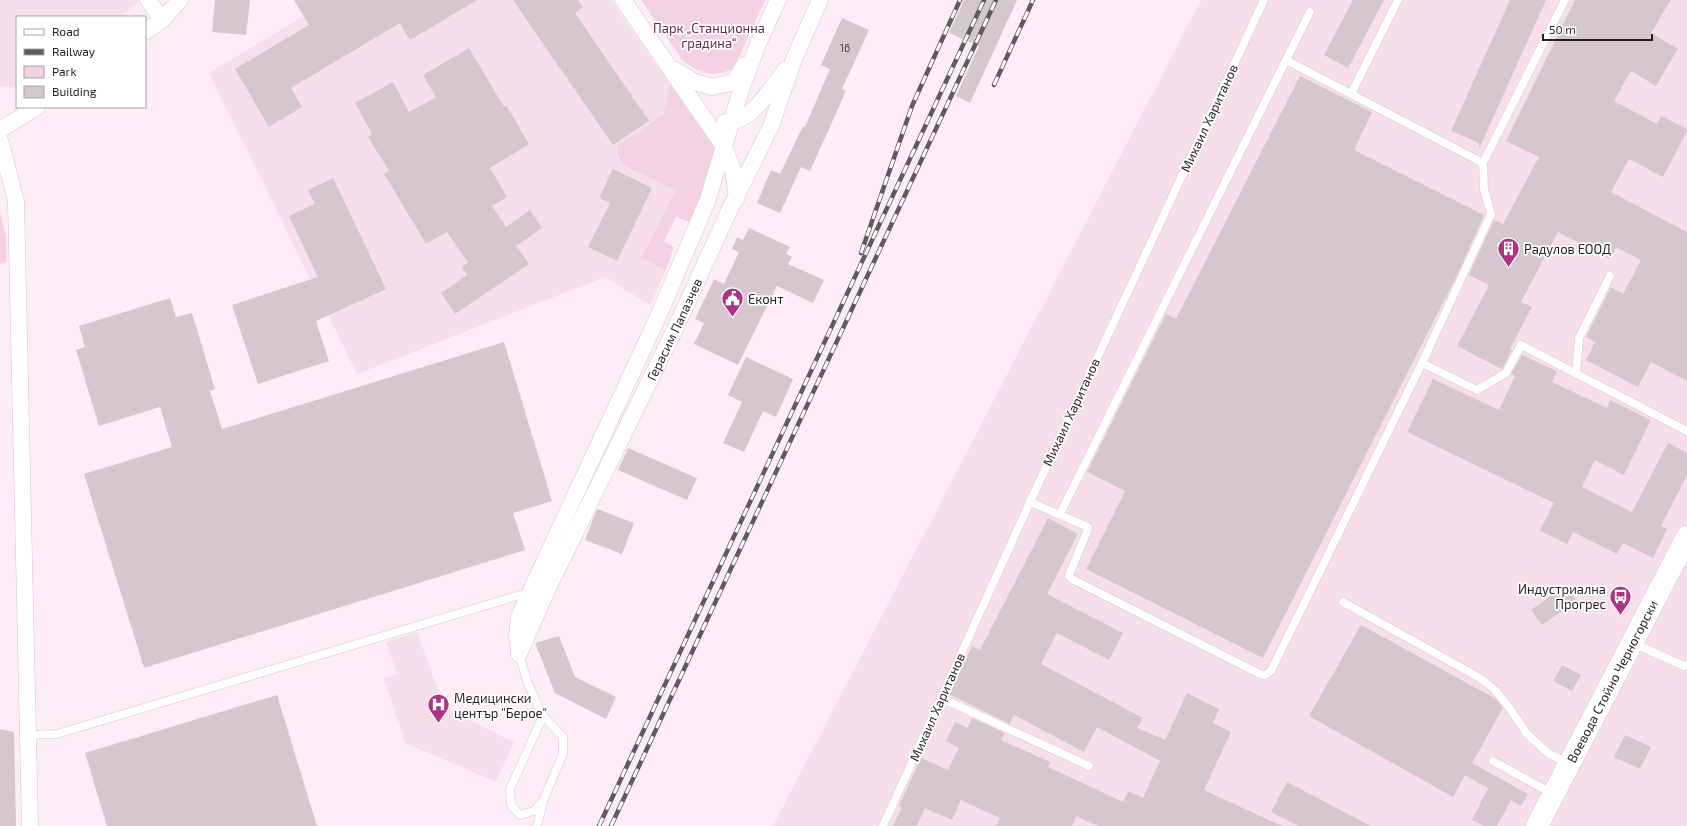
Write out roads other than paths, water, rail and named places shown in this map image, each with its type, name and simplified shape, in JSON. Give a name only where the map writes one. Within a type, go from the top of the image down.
[{"type":"street","points":[[148,0],[162,20]]},
{"type":"street","points":[[146,31],[162,20],[180,0]]},
{"type":"street","points":[[623,0],[724,147],[733,170],[737,197]]},
{"type":"street","name":"Герасим Папазчев","points":[[519,654],[517,636],[519,616],[657,319],[706,202],[731,122],[758,44],[778,0]]},
{"type":"street","name":"Герасим Папазчев","points":[[519,654],[548,588],[677,325],[771,126],[794,59],[820,0]]},
{"type":"street","points":[[669,66],[695,82],[712,87],[734,82],[758,44]]},
{"type":"street","points":[[705,118],[720,122],[739,120],[761,101],[794,59]]},
{"type":"street","points":[[0,130],[35,108]]},
{"type":"street","points":[[0,140],[16,201],[30,826]]},
{"type":"street","points":[[657,319],[677,325]]},
{"type":"street","name":"Воевода Стойно Черногорски","points":[[1537,826],[1687,537]]},
{"type":"lane","name":"Михаил Хаританов","points":[[883,826],[1030,502],[1264,0]]},
{"type":"lane","points":[[1351,94],[1398,0]]},
{"type":"lane","points":[[1030,502],[1088,527],[1070,572],[1069,576],[1072,579],[1260,674],[1265,675],[1271,671],[1422,363],[1491,214],[1484,189],[1484,163],[1565,0]]},
{"type":"lane","points":[[1060,514],[1310,12]]},
{"type":"lane","points":[[1286,60],[1484,163]]},
{"type":"lane","points":[[1576,374],[1579,338],[1610,276]]},
{"type":"lane","points":[[1422,363],[1477,390],[1506,373],[1521,345],[1687,431]]},
{"type":"lane","points":[[28,735],[57,734],[548,588]]},
{"type":"lane","points":[[1343,602],[1480,678],[1495,690],[1527,734],[1549,754],[1569,763]]},
{"type":"lane","points":[[1632,643],[1684,666],[1687,665]]},
{"type":"lane","name":"Герасим Папазчев","points":[[519,654],[528,684],[543,716],[563,737],[563,754],[543,801],[537,826]]},
{"type":"lane","points":[[942,698],[1089,766]]},
{"type":"lane","name":"Герасим Папазчев","points":[[543,716],[510,789],[511,805],[520,815],[534,811],[543,801]]},
{"type":"lane","points":[[1493,761],[1553,794]]},
{"type":"railway","points":[[861,253],[912,106],[960,0]]},
{"type":"railway","points":[[599,826],[984,0]]},
{"type":"railway","points":[[611,826],[996,0]]},
{"type":"railway","points":[[994,85],[1033,0]]},
{"type":"place","name":"Радулов ЕООД","points":[[1509,268]]},
{"type":"place","name":"Еконт","points":[[733,318]]},
{"type":"place","name":"Индустриална Прогрес","points":[[1621,616]]},
{"type":"place","name":"Медицински център \"Берое\"","points":[[439,724]]},
{"type":"park label","name":"Парк „Станционна градина“","points":[[709,36]]}]
